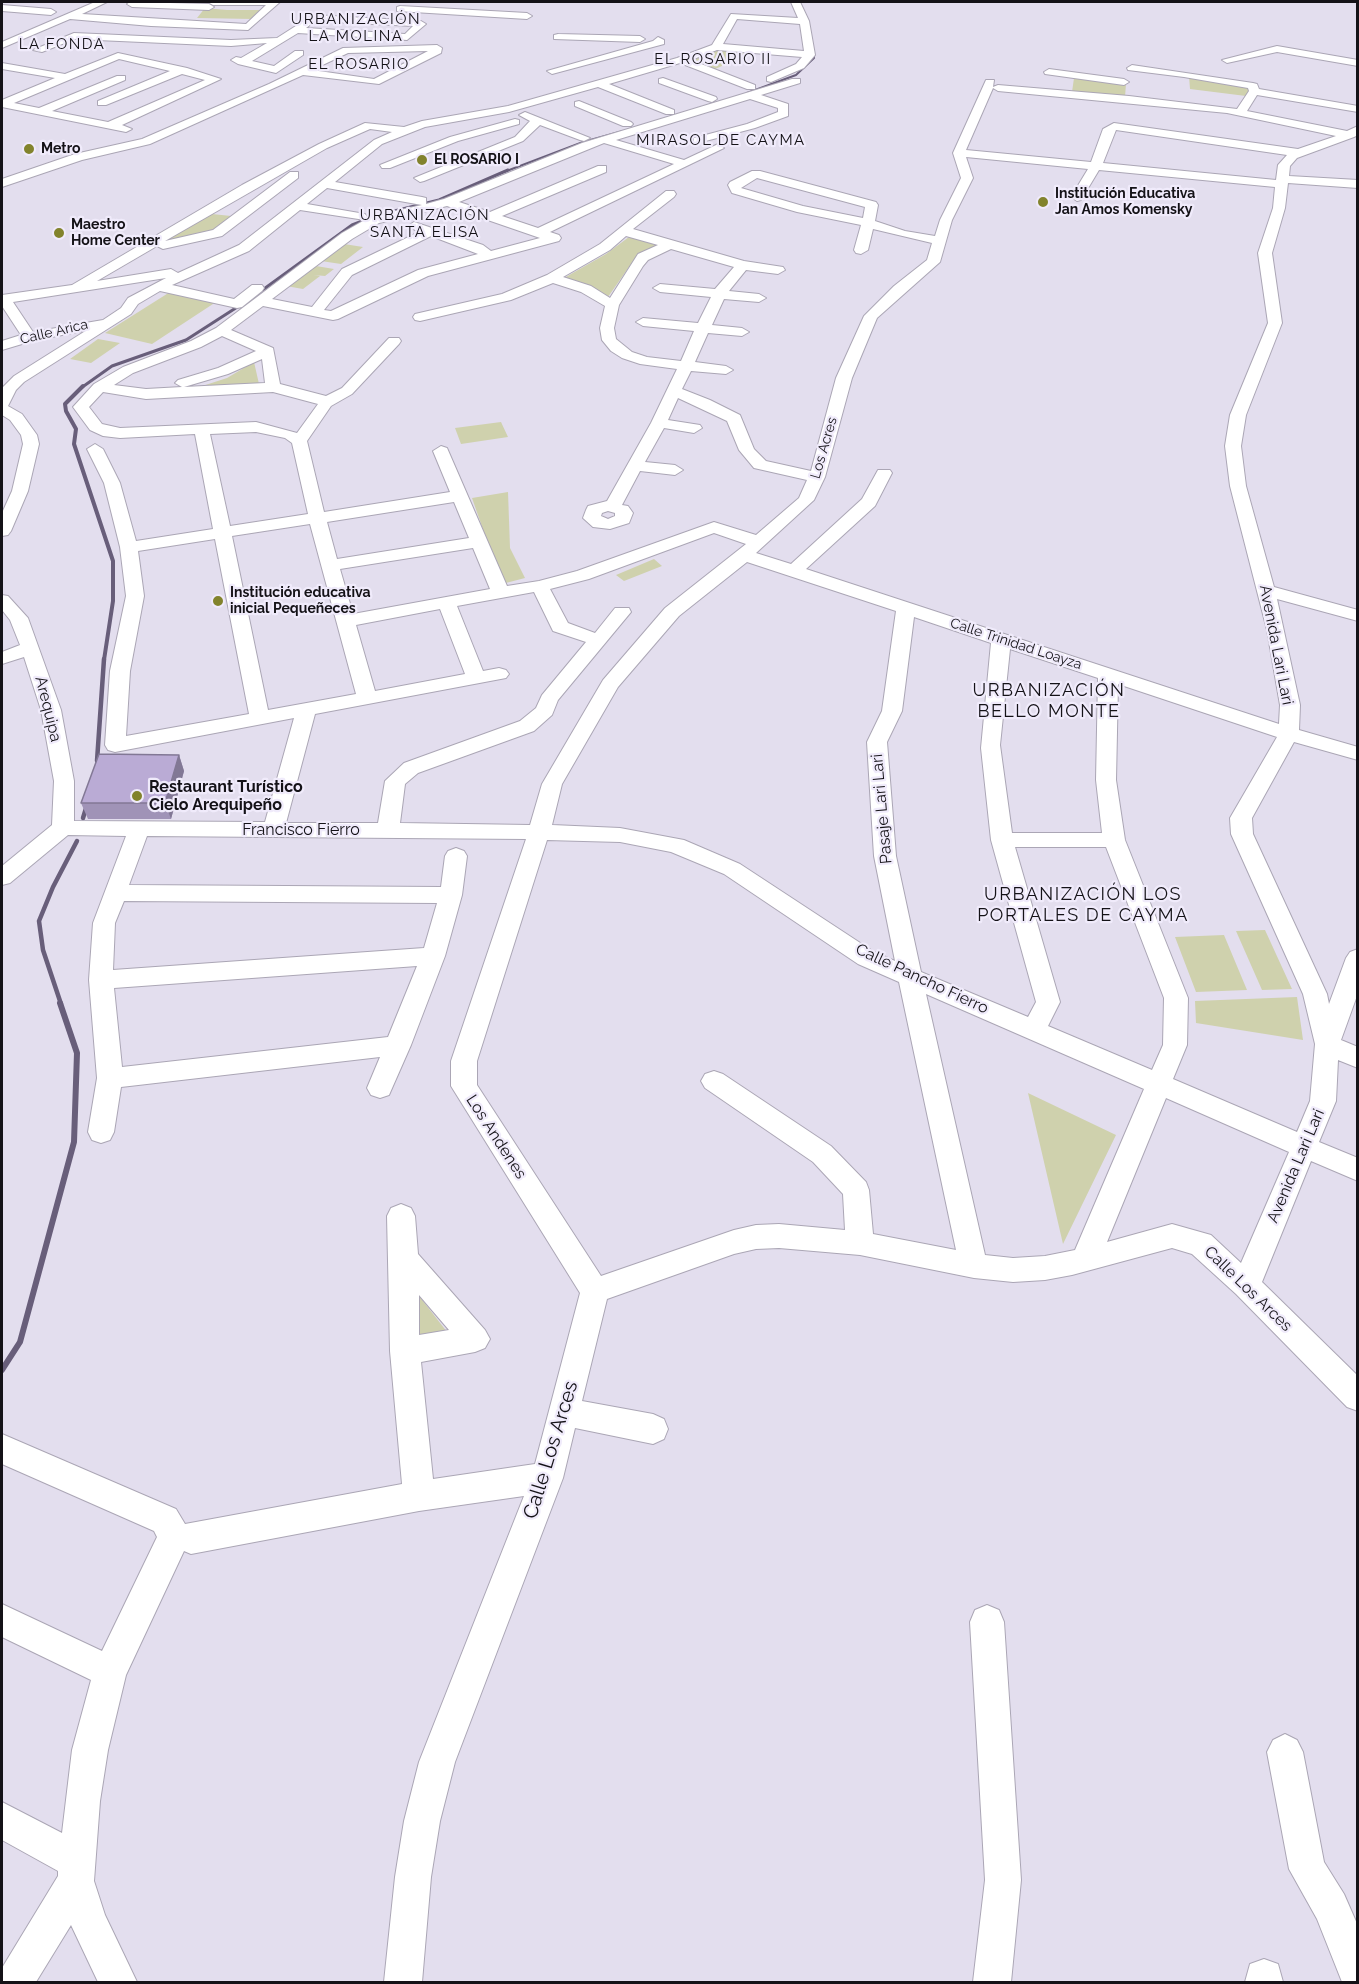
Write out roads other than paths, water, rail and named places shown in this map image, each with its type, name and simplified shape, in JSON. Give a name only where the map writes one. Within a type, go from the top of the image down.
[{"type":"street","points":[[3,45],[102,2]]},
{"type":"street","points":[[66,16],[251,27],[276,2],[132,4]]},
{"type":"street","points":[[796,2],[804,21],[803,39],[810,55]]},
{"type":"street","points":[[196,25],[212,3]]},
{"type":"street","points":[[511,4],[527,16]]},
{"type":"street","points":[[746,49],[756,26],[756,4]]},
{"type":"street","points":[[349,20],[363,7]]},
{"type":"street","points":[[2,8],[51,12]]},
{"type":"street","points":[[386,8],[527,16]]},
{"type":"street","points":[[95,19],[116,10]]},
{"type":"street","points":[[518,26],[527,16]]},
{"type":"street","points":[[716,46],[732,16],[756,26],[804,21]]},
{"type":"street","points":[[242,62],[313,18],[433,25]]},
{"type":"street","points":[[297,30],[407,37],[421,24]]},
{"type":"street","points":[[38,50],[70,36],[246,43],[284,38]]},
{"type":"street","points":[[73,49],[104,38]]},
{"type":"street","points":[[158,41],[276,70],[299,53]]},
{"type":"street","points":[[660,41],[548,74],[560,43],[660,41]]},
{"type":"street","points":[[246,43],[267,48]]},
{"type":"street","points":[[3,45],[61,53]]},
{"type":"street","points":[[2,404],[9,388],[19,379],[126,311],[133,302],[158,286],[244,248],[378,142],[417,126],[509,109],[681,60],[716,46],[810,55]]},
{"type":"street","points":[[2,183],[79,157],[146,142],[347,50],[437,48],[437,51],[375,82],[303,72]]},
{"type":"street","points":[[1227,60],[1276,49],[1358,63]]},
{"type":"street","points":[[627,124],[575,105],[652,83],[741,63],[765,51]]},
{"type":"street","points":[[321,240],[361,217],[422,201],[650,127],[752,91],[800,66],[810,55]]},
{"type":"street","points":[[109,126],[217,79],[122,56],[84,69],[2,104],[39,112],[109,126],[126,129]]},
{"type":"street","points":[[1129,99],[1134,56]]},
{"type":"street","points":[[538,233],[718,148],[693,139],[751,126],[784,114],[784,106],[681,60]]},
{"type":"street","points":[[1033,83],[1065,63]]},
{"type":"street","points":[[2,66],[65,77]]},
{"type":"street","points":[[1132,68],[1184,74],[1254,87],[1240,113]]},
{"type":"street","points":[[84,69],[149,84]]},
{"type":"street","points":[[102,103],[183,70]]},
{"type":"street","points":[[1049,72],[1131,83]]},
{"type":"street","points":[[1182,105],[1184,74]]},
{"type":"street","points":[[39,112],[121,78]]},
{"type":"street","points":[[367,698],[317,518],[299,441],[290,435],[256,427],[120,434],[103,431],[96,427],[81,407],[99,387],[128,370],[196,344],[221,331],[363,226],[447,191],[513,159],[712,99],[796,81]]},
{"type":"street","points":[[598,83],[669,112]]},
{"type":"street","points":[[652,83],[712,99]]},
{"type":"street","points":[[1358,109],[1240,113],[1129,99],[1033,83],[994,85],[959,153],[1282,182],[1358,183]]},
{"type":"street","points":[[524,92],[525,104]]},
{"type":"street","points":[[2,94],[17,97]]},
{"type":"street","points":[[1248,95],[1303,112],[1354,132]]},
{"type":"street","points":[[75,97],[143,111]]},
{"type":"street","points":[[509,109],[584,138]]},
{"type":"street","points":[[386,165],[454,139],[535,119],[551,112]]},
{"type":"street","points":[[420,178],[519,139],[535,119]]},
{"type":"street","points":[[78,286],[323,146],[332,144],[366,126],[405,131]]},
{"type":"street","points":[[417,126],[513,159]]},
{"type":"street","points":[[1077,197],[1096,165],[1109,129],[1114,126],[1298,153],[1354,132]]},
{"type":"street","points":[[650,127],[669,132]]},
{"type":"street","points":[[605,140],[685,164]]},
{"type":"street","points":[[140,250],[218,233],[332,144]]},
{"type":"street","name":"Los Acres","points":[[539,832],[552,784],[610,684],[672,612],[744,555],[806,500],[817,477],[844,378],[871,316],[899,289],[933,262],[946,220],[967,178],[959,153]]},
{"type":"street","name":"Avenida Lari Lari","points":[[1246,1285],[1323,1101],[1327,1044],[1328,1005],[1242,834],[1241,818],[1289,734],[1290,705],[1276,630],[1238,486],[1233,447],[1238,415],[1275,323],[1265,253],[1279,208],[1284,165],[1298,153]]},
{"type":"street","points":[[261,301],[333,316],[423,273],[554,238],[492,216],[420,178],[360,156]]},
{"type":"street","points":[[560,156],[646,182]]},
{"type":"street","points":[[492,216],[613,172]]},
{"type":"street","points":[[861,250],[868,223],[872,205],[756,174],[734,185],[736,190],[801,209],[868,223],[903,234],[940,241]]},
{"type":"street","points":[[378,193],[395,179]]},
{"type":"street","points":[[324,184],[422,201]]},
{"type":"street","points":[[246,188],[272,192]]},
{"type":"street","points":[[420,317],[506,297],[552,278],[605,248],[670,194]]},
{"type":"street","points":[[297,206],[361,217]]},
{"type":"street","points":[[211,208],[243,214]]},
{"type":"street","points":[[386,217],[478,248],[490,256]]},
{"type":"street","points":[[316,311],[347,272],[429,231]]},
{"type":"street","points":[[624,231],[743,265],[778,270]]},
{"type":"street","points":[[670,244],[643,257],[612,305],[608,328],[609,340],[627,355],[645,361],[726,370]]},
{"type":"street","points":[[158,286],[237,304],[286,265]]},
{"type":"street","points":[[613,506],[659,423],[719,294],[743,265]]},
{"type":"street","points":[[29,337],[3,300],[78,286],[200,269]]},
{"type":"street","points":[[552,278],[586,289],[612,305]]},
{"type":"street","points":[[660,288],[759,298]]},
{"type":"street","points":[[643,322],[742,332]]},
{"type":"street","name":"Calle Arica","points":[[2,346],[29,337],[96,323],[107,323]]},
{"type":"street","points":[[221,331],[268,351]]},
{"type":"street","points":[[299,441],[326,403],[347,391],[394,341]]},
{"type":"street","points":[[268,351],[273,387]]},
{"type":"street","points":[[146,394],[223,371],[268,351]]},
{"type":"street","points":[[99,387],[146,394],[273,387],[326,403]]},
{"type":"street","points":[[673,391],[705,403],[734,418],[747,450],[760,465],[770,469],[817,477]]},
{"type":"street","points":[[2,409],[16,417],[29,435],[30,454],[20,490],[2,531]]},
{"type":"street","points":[[659,423],[694,428]]},
{"type":"street","points":[[203,435],[260,718]]},
{"type":"street","points":[[95,449],[112,483],[129,548],[135,596],[120,671],[115,745],[499,674]]},
{"type":"street","points":[[441,451],[501,593]]},
{"type":"street","points":[[636,466],[675,470]]},
{"type":"street","points":[[794,571],[869,502],[884,473]]},
{"type":"street","points":[[2,489],[20,490]]},
{"type":"street","points":[[129,548],[459,496]]},
{"type":"street","points":[[345,621],[540,586],[583,575],[714,527],[759,542]]},
{"type":"street","points":[[330,565],[479,542]]},
{"type":"street","name":"Calle Trinidad Loayza","points":[[744,555],[1289,734],[1358,754]]},
{"type":"street","points":[[540,586],[560,627],[598,640]]},
{"type":"street","points":[[1265,590],[1358,616]]},
{"type":"street","name":"Arequipa","points":[[2,600],[19,618],[32,648],[51,710],[64,781],[63,828]]},
{"type":"street","points":[[447,603],[476,678]]},
{"type":"street","name":"Pasaje Lari Lari","points":[[906,608],[892,711],[877,742],[885,856],[910,976]]},
{"type":"street","points":[[380,829],[395,782],[411,768],[527,726],[545,711],[549,699],[622,612]]},
{"type":"street","points":[[1000,639],[991,746],[1002,840],[1048,1002],[1034,1030]]},
{"type":"street","points":[[2,658],[32,648]]},
{"type":"street","points":[[1084,1260],[1174,1045],[1176,998],[1114,840],[1106,780],[1108,674]]},
{"type":"street","points":[[273,831],[306,710]]},
{"type":"street","points":[[2,878],[63,828]]},
{"type":"street","name":"Francisco Fierro","points":[[63,828],[539,832]]},
{"type":"street","points":[[101,1132],[110,1078],[101,980],[104,922],[139,829]]},
{"type":"street","name":"Calle Pancho Fierro","points":[[539,832],[620,835],[676,845],[732,869],[866,958],[1358,1170]]},
{"type":"street","name":"Los Andenes","points":[[539,832],[464,1061],[464,1086],[595,1291]]},
{"type":"street","points":[[1002,840],[1114,840]]},
{"type":"street","points":[[380,1088],[433,956],[451,895],[456,856]]},
{"type":"street","points":[[115,893],[451,895]]},
{"type":"street","points":[[101,980],[433,956]]},
{"type":"street","name":"Avenida Lari Lari","points":[[1328,1005],[1358,958]]},
{"type":"street","points":[[910,976],[974,1266]]},
{"type":"street","points":[[1327,1044],[1358,1059]]},
{"type":"street","points":[[110,1078],[399,1045]]},
{"type":"street","points":[[714,1081],[822,1154],[855,1190],[860,1243]]},
{"type":"street","points":[[401,1216],[405,1351],[419,1496]]},
{"type":"street","name":"Calle Los Arces","points":[[403,1983],[422,1821],[438,1762],[547,1478],[595,1291],[734,1242],[756,1237],[778,1236],[860,1243],[974,1266],[1012,1270],[1046,1268],[1084,1260],[1172,1236],[1201,1244],[1246,1285],[1358,1397]]},
{"type":"street","points":[[404,1258],[475,1339],[405,1351]]},
{"type":"street","points":[[565,1412],[653,1429]]},
{"type":"street","points":[[2,1449],[165,1520],[174,1536],[110,1672],[90,1750],[82,1801],[76,1871],[88,1921],[118,1983]]},
{"type":"street","points":[[191,1538],[419,1496],[547,1478]]},
{"type":"street","points":[[2,1620],[110,1672]]},
{"type":"street","points":[[987,1622],[1003,1880],[992,1983]]},
{"type":"street","points":[[1285,1752],[1306,1869],[1331,1907],[1358,1974]]},
{"type":"street","points":[[2,1820],[76,1871]]},
{"type":"street","points":[[15,1983],[76,1871]]},
{"type":"waterway","points":[[747,93],[796,75],[814,58],[814,51]]},
{"type":"waterway","points":[[504,172],[583,142],[623,131]]},
{"type":"waterway","points":[[257,294],[352,225],[378,215],[439,200],[508,170]]},
{"type":"waterway","points":[[81,388],[112,366],[186,340],[242,304]]},
{"type":"waterway","points":[[81,388],[65,404],[66,411],[76,429],[74,444],[113,561],[113,601],[104,660]]},
{"type":"waterway","points":[[97,761],[104,659]]},
{"type":"waterway","points":[[83,818],[87,805]]},
{"type":"waterway","points":[[61,1004],[43,950],[39,921],[53,887],[77,841]]},
{"type":"waterway","points":[[2,1370],[20,1342],[74,1142],[77,1053],[60,1003]]},
{"type":"place","name":"Metro","points":[[29,149]]},
{"type":"place","name":"El ROSARIO I","points":[[422,160]]},
{"type":"place","name":"Institución Educativa Jan Amos Komensky","points":[[1043,202]]},
{"type":"place","name":"Maestro Home Center","points":[[59,233]]},
{"type":"place","name":"Institución educativa inicial Pequeñeces","points":[[218,601]]},
{"type":"place","name":"Restaurant Turístico Cielo Arequipeño","points":[[137,796]]},
{"type":"district","name":"URBANIZACIÓN LA MOLINA","points":[[356,28]]},
{"type":"district","name":"LA FONDA","points":[[62,44]]},
{"type":"district","name":"EL ROSARIO II","points":[[713,59]]},
{"type":"district","name":"EL ROSARIO","points":[[359,64]]},
{"type":"district","name":"MIRASOL DE CAYMA","points":[[721,140]]},
{"type":"district","name":"URBANIZACIÓN SANTA ELISA","points":[[425,224]]},
{"type":"district","name":"URBANIZACIÓN BELLO MONTE","points":[[1049,701]]},
{"type":"district","name":"URBANIZACIÓN LOS PORTALES DE CAYMA","points":[[1083,905]]}]
